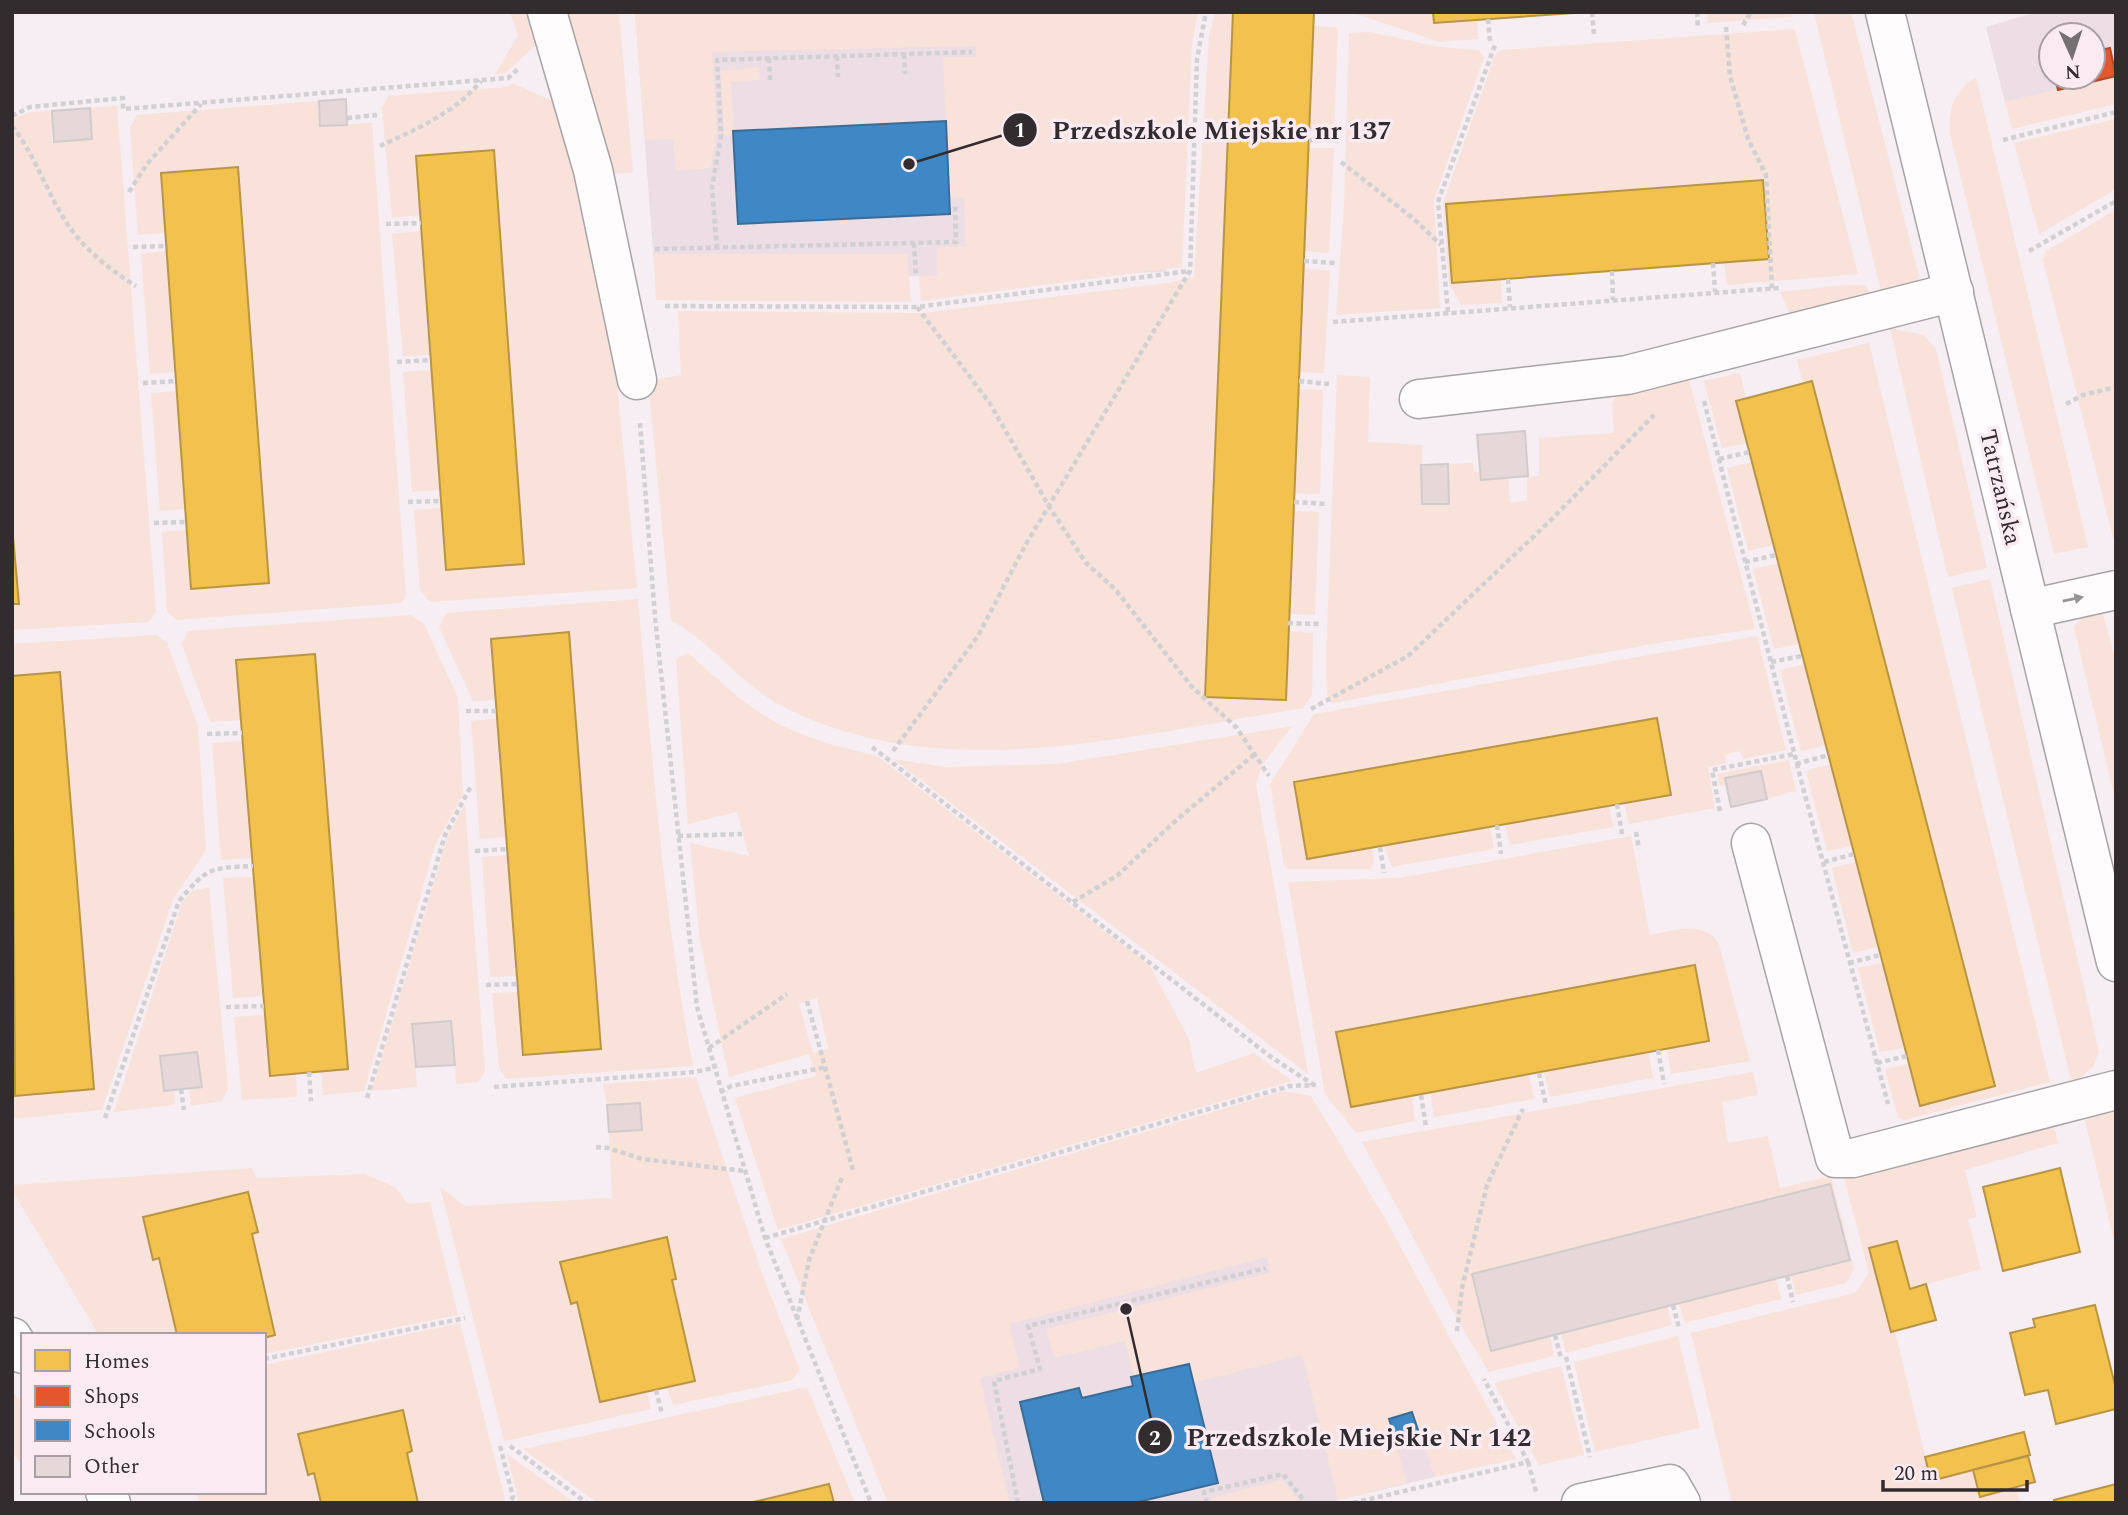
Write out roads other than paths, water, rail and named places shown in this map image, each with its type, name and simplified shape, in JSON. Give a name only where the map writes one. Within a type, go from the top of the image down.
[{"type":"street","name":"Tatrzańska","points":[[1885,12],[2116,962]]},
{"type":"street","points":[[552,28],[593,170],[637,380]]},
{"type":"street","points":[[1419,399],[1627,375],[1954,292]]},
{"type":"street","points":[[2030,608],[2116,590]]},
{"type":"street","points":[[1751,843],[1835,1158],[1853,1158],[2116,1090]]},
{"type":"street","points":[[1590,1501],[1670,1484],[1681,1503]]},
{"type":"place","name":"Przedszkole Miejskie nr 137","points":[[909,164]]},
{"type":"place","name":"Przedszkole Miejskie Nr 142","points":[[1126,1309]]}]
